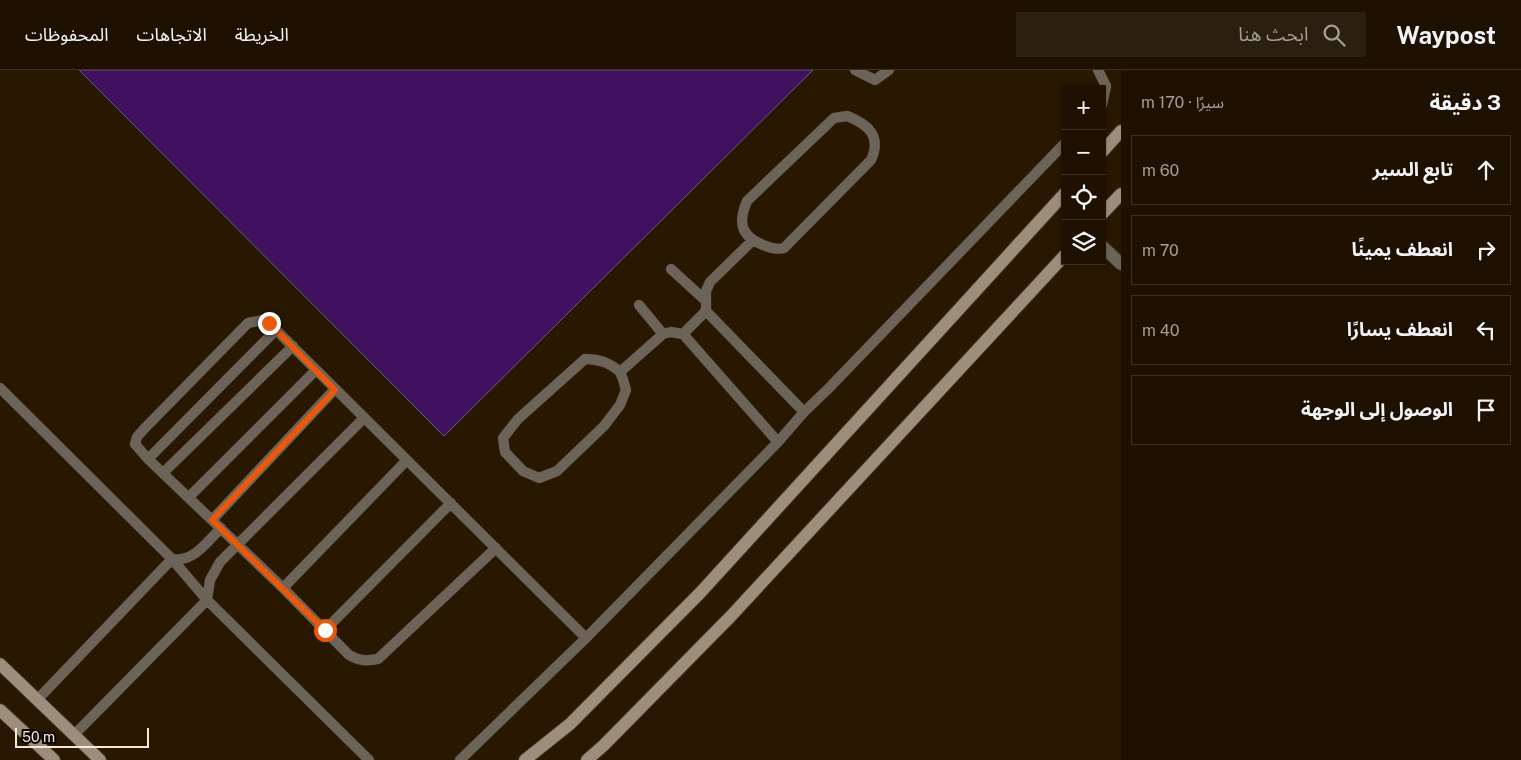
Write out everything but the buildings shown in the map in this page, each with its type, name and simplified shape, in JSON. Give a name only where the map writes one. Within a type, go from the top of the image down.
[{"type":"street","points":[[1106,148],[1121,131]]},
{"type":"street","points":[[1106,210],[1121,194]]},
{"type":"street","points":[[525,760],[570,724],[700,593],[1061,197]]},
{"type":"street","points":[[1106,250],[1121,264]]},
{"type":"street","points":[[587,760],[731,616],[1061,258]]},
{"type":"street","points":[[0,664],[100,760]]},
{"type":"street","points":[[0,710],[54,760]]},
{"type":"lane","points":[[854,70],[876,80],[889,70]]},
{"type":"lane","points":[[1098,70],[1106,85]]},
{"type":"lane","points":[[847,116],[861,121],[868,127],[876,144],[872,160],[784,248],[777,250],[752,241],[745,234],[742,227],[742,214],[747,201],[834,118],[847,116]]},
{"type":"lane","points":[[460,760],[586,638],[1061,148]]},
{"type":"lane","points":[[682,334],[706,306],[706,291],[710,282],[752,241]]},
{"type":"lane","points":[[671,269],[804,412]]},
{"type":"lane","points":[[639,305],[663,334]]},
{"type":"lane","points":[[496,548],[378,659],[357,660],[349,655],[283,588],[148,459],[135,444],[140,433],[248,323],[262,320],[269,323],[335,390],[451,503],[496,548],[586,638]]},
{"type":"lane","points":[[148,459],[276,330]]},
{"type":"lane","points":[[620,372],[663,334],[671,332],[682,334],[778,442]]},
{"type":"lane","points":[[164,473],[292,346]]},
{"type":"lane","points":[[585,359],[596,359],[620,372],[626,390],[620,405],[604,426],[557,471],[539,478],[523,471],[504,452],[503,438],[518,419],[585,359]]},
{"type":"lane","points":[[189,497],[316,370]]},
{"type":"lane","points":[[0,388],[172,560],[207,600],[368,760]]},
{"type":"lane","points":[[212,520],[335,390]]},
{"type":"lane","points":[[74,735],[207,600],[210,580],[220,562],[364,418]]},
{"type":"lane","points":[[283,588],[407,460]]},
{"type":"lane","points":[[325,630],[451,503]]},
{"type":"lane","points":[[172,560],[188,559],[198,552],[221,528]]},
{"type":"lane","points":[[37,700],[172,560]]},
{"type":"route","points":[[269,323],[335,390],[212,520],[325,630]]}]
